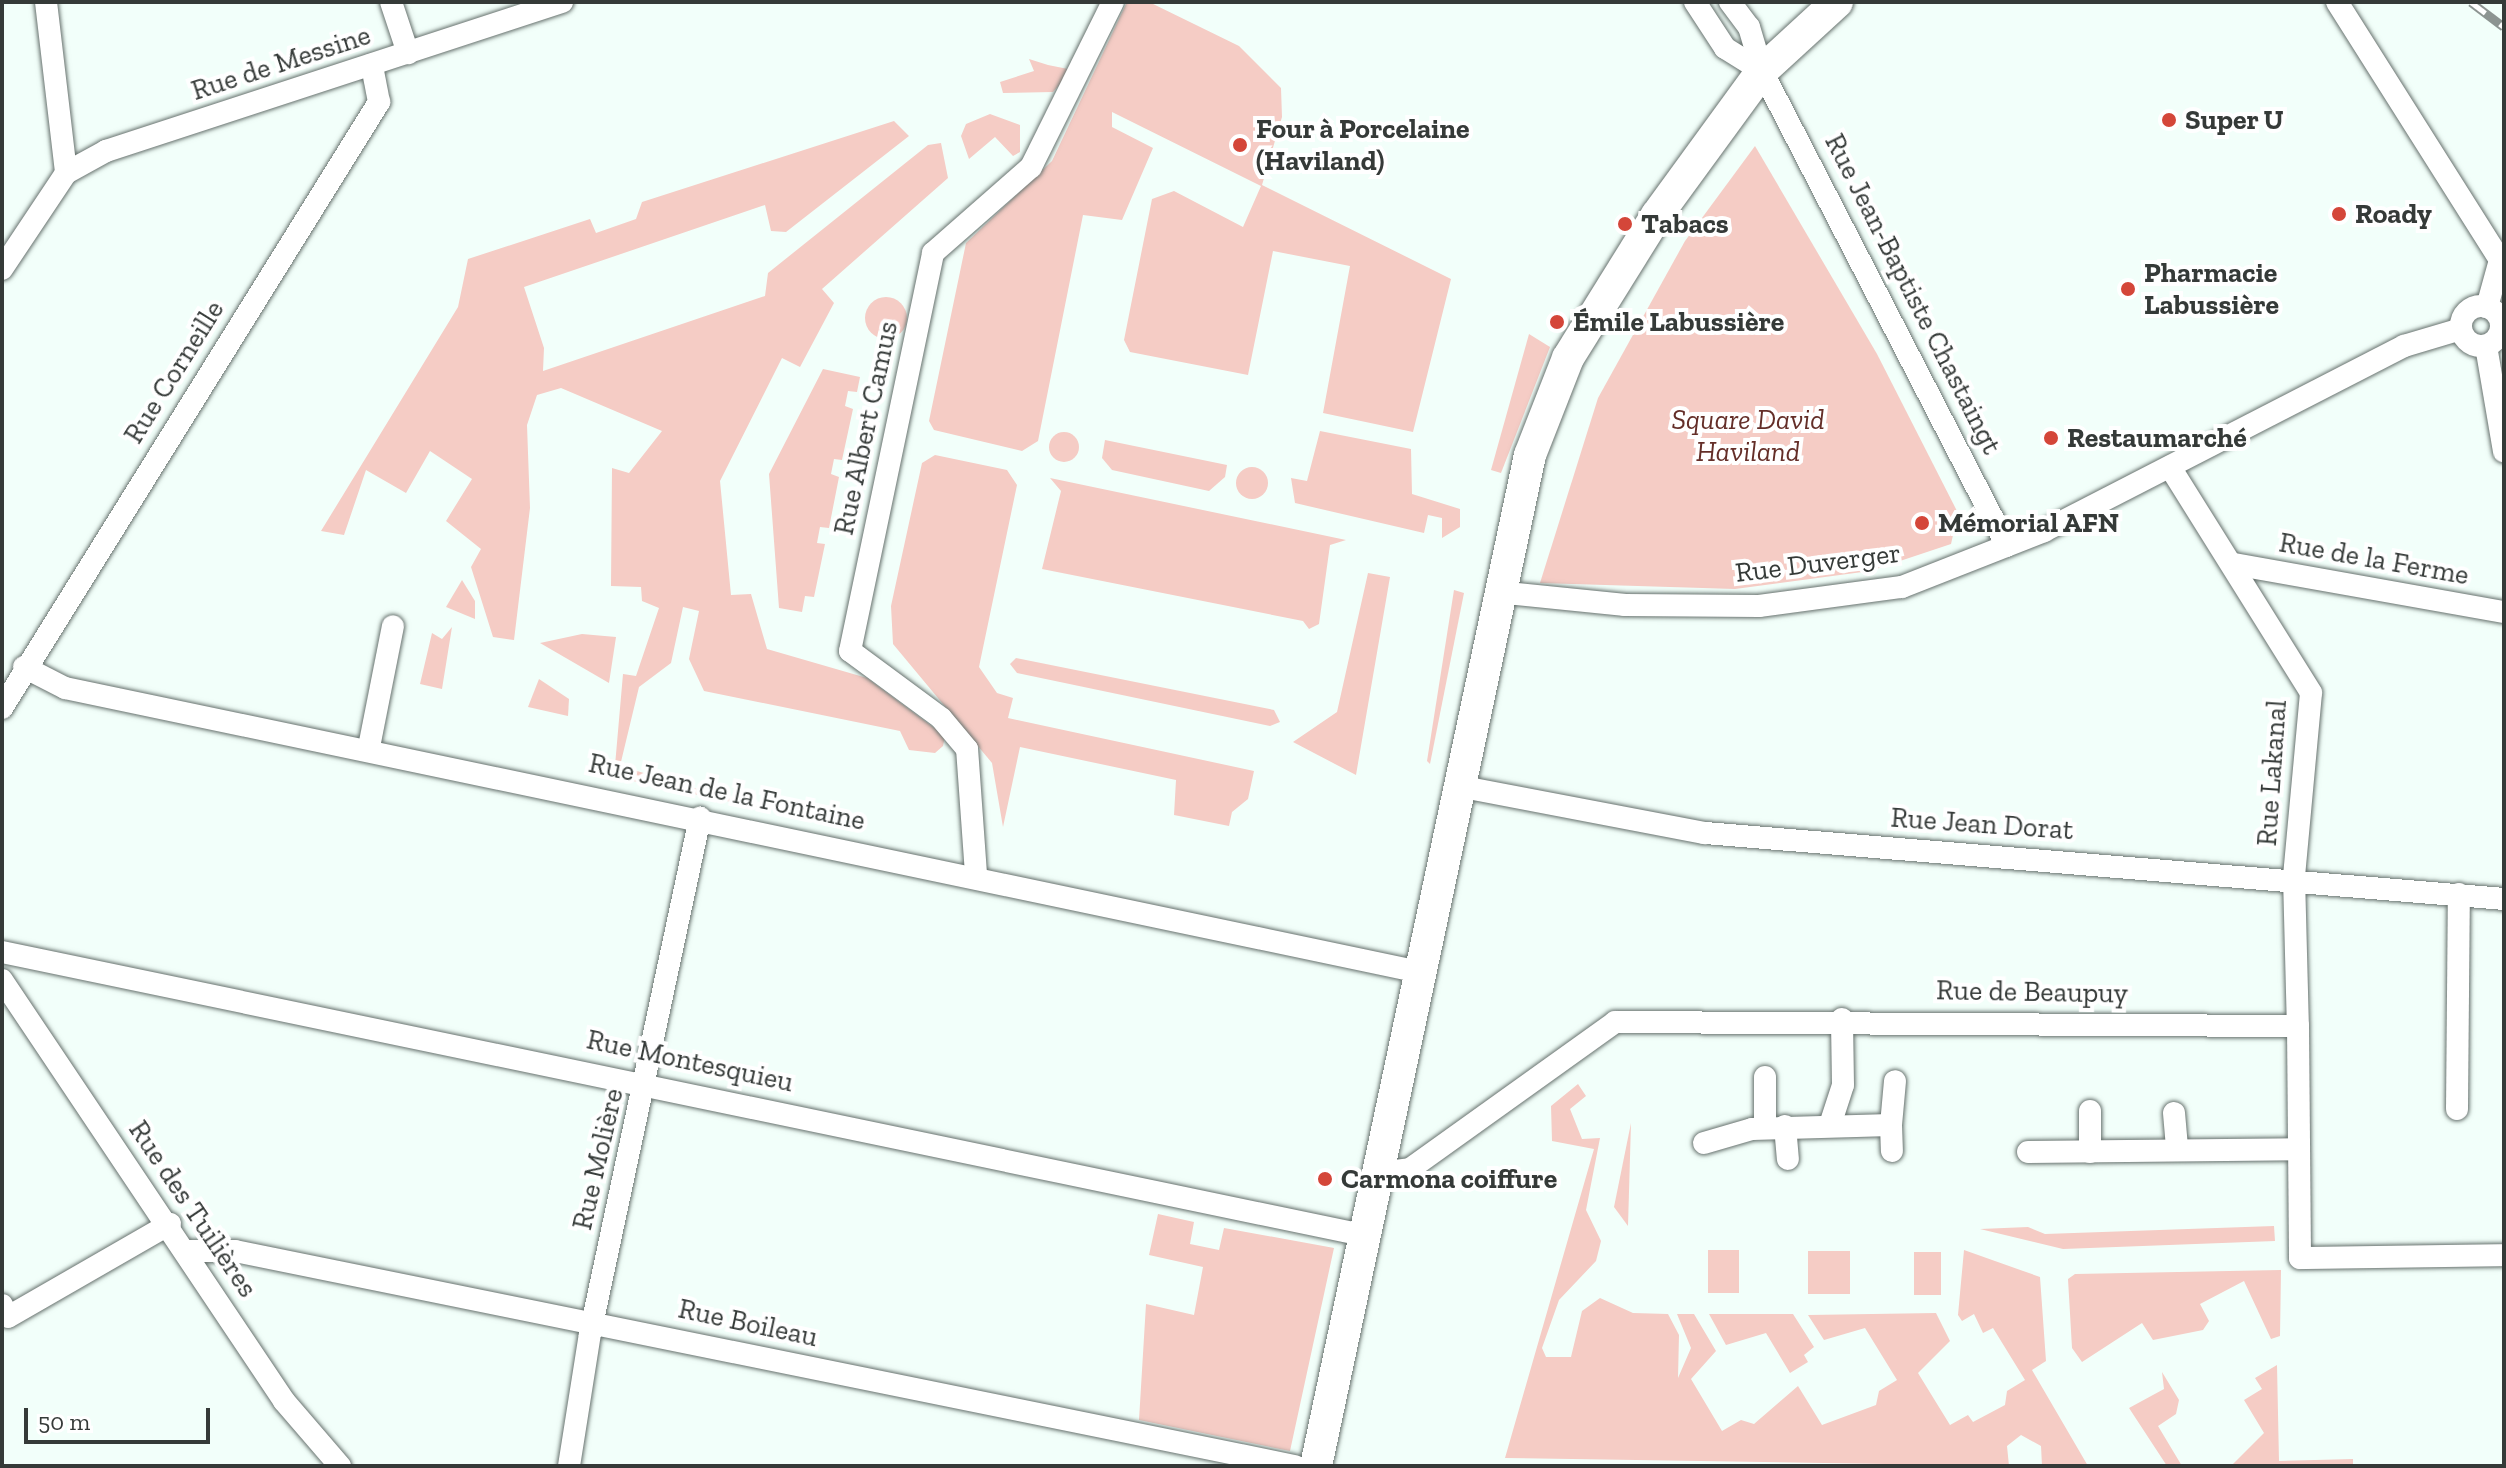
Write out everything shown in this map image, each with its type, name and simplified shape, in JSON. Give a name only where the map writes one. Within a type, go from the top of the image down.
[{"type":"street","points":[[2,269],[66,173],[46,2]]},
{"type":"street","points":[[391,2],[408,53]]},
{"type":"street","name":"Rue de Messine","points":[[66,173],[106,151],[562,2]]},
{"type":"street","name":"Rue Albert Camus","points":[[976,874],[967,749],[941,718],[850,651],[933,253],[1031,167],[1113,2]]},
{"type":"street","points":[[1695,2],[1725,48],[1762,71]]},
{"type":"street","name":"Rue Jean-Baptiste Chastaingt","points":[[1730,2],[1749,27],[1762,71],[2007,546]]},
{"type":"street","points":[[1316,1466],[1520,484],[1568,358],[1657,215],[1762,71],[1837,2]]},
{"type":"street","points":[[2337,2],[2500,260],[2487,307],[2501,328],[2486,346],[2504,451]]},
{"type":"street","name":"Rue Corneille","points":[[2,708],[24,667],[379,102],[372,65]]},
{"type":"street","points":[[2486,346],[2470,343],[2461,329],[2471,309],[2487,307]]},
{"type":"street","name":"Rue Duverger","points":[[1497,592],[1625,605],[1759,606],[1902,587],[2007,546],[2170,467],[2404,346],[2461,329]]},
{"type":"street","name":"Rue Lakanal","points":[[2170,467],[2234,564],[2311,693],[2294,877],[2298,1026]]},
{"type":"street","name":"Rue de la Ferme","points":[[2234,564],[2504,612]]},
{"type":"street","points":[[369,747],[393,626]]},
{"type":"street","name":"Rue Jean de la Fontaine","points":[[24,667],[65,688],[369,747],[976,874],[1420,972]]},
{"type":"street","name":"Rue Jean Dorat","points":[[1458,786],[1705,833],[2294,877],[2504,899]]},
{"type":"street","name":"Rue Molière","points":[[569,1466],[592,1321],[646,1082],[700,818]]},
{"type":"street","points":[[2457,1109],[2459,894]]},
{"type":"street","name":"Rue Montesquieu","points":[[2,952],[646,1082],[1363,1235]]},
{"type":"street","name":"Rue des Tuilières","points":[[2,980],[170,1224],[284,1401],[340,1466]]},
{"type":"street","points":[[1830,1125],[1843,1085],[1842,1019]]},
{"type":"street","name":"Rue de Beaupuy","points":[[1378,1173],[1410,1169],[1615,1022],[1842,1019],[2298,1026]]},
{"type":"street","points":[[2298,1026],[2300,1258],[2504,1255]]},
{"type":"street","points":[[1765,1077],[1775,1127],[1788,1159]]},
{"type":"street","points":[[1892,1151],[1895,1081]]},
{"type":"street","points":[[2090,1111],[2090,1152]]},
{"type":"street","points":[[2174,1113],[2177,1150]]},
{"type":"street","points":[[1704,1143],[1775,1127],[1891,1125]]},
{"type":"street","points":[[2028,1152],[2299,1149]]},
{"type":"street","points":[[2,1305],[8,1317],[170,1224]]},
{"type":"street","name":"Rue Boileau","points":[[187,1251],[235,1251],[1295,1466]]},
{"type":"green space","points":[[1127,2],[1149,2],[1239,46],[1281,88],[1282,117],[1262,185],[1451,279],[1413,432],[1323,413],[1350,266],[1273,251],[1248,375],[1130,352],[1124,340],[1152,199],[1174,191],[1243,227],[1261,186],[1112,112],[1112,127],[1153,148],[1122,220],[1083,215],[1038,441],[1022,451],[934,430],[929,421],[966,243],[1052,161]]},
{"type":"green space","points":[[1029,59],[1073,70],[1053,92],[1003,93],[1000,82],[1034,71]]},
{"type":"green space","points":[[990,114],[1020,125],[1020,152],[1013,156],[995,137],[969,159],[961,136],[966,124]]},
{"type":"green space","points":[[894,121],[909,136],[786,232],[771,231],[765,205],[524,287],[544,348],[543,371],[765,296],[768,273],[928,145],[941,143],[948,178],[822,289],[834,303],[800,367],[782,358],[720,481],[731,595],[751,594],[767,649],[867,678],[945,736],[943,746],[935,753],[909,750],[900,731],[704,691],[689,659],[699,611],[683,607],[671,663],[639,687],[620,766],[769,810],[614,777],[623,674],[636,676],[659,608],[642,601],[641,587],[611,586],[612,468],[629,473],[662,431],[561,388],[537,395],[527,425],[530,508],[514,640],[493,637],[471,567],[481,549],[446,521],[472,479],[430,451],[406,493],[366,470],[344,535],[321,531],[458,307],[468,259],[590,219],[596,233],[636,219],[642,202]]},
{"type":"green space","name":"Square David Haviland","points":[[1755,146],[1877,354],[1958,513],[1951,544],[1870,571],[1735,589],[1540,583],[1598,398],[1685,241]]},
{"type":"green space","points":[[886,297],[901,303],[907,318],[901,333],[886,339],[871,333],[865,318],[871,303]]},
{"type":"green space","points":[[1529,334],[1550,347],[1501,473],[1491,470]]},
{"type":"green space","points":[[823,369],[860,377],[857,392],[848,391],[845,406],[853,409],[842,460],[834,459],[831,474],[839,477],[829,528],[820,527],[817,543],[825,544],[814,597],[805,596],[802,612],[779,608],[769,474]]},
{"type":"green space","points":[[1320,431],[1411,449],[1412,494],[1460,509],[1460,527],[1442,538],[1442,518],[1428,515],[1424,533],[1295,503],[1291,478],[1307,481]]},
{"type":"green space","points":[[1064,432],[1075,436],[1079,447],[1075,458],[1064,462],[1053,458],[1049,447],[1053,436]]},
{"type":"green space","points":[[1105,440],[1227,465],[1225,477],[1209,491],[1112,470],[1102,458]]},
{"type":"green space","points":[[935,455],[1007,470],[1017,485],[979,667],[997,693],[1013,698],[1008,718],[1254,771],[1248,799],[1232,812],[1229,826],[1174,815],[1176,780],[1020,747],[1003,827],[992,763],[893,644],[891,606],[922,463]]},
{"type":"green space","points":[[1252,467],[1263,472],[1268,483],[1263,494],[1252,499],[1241,494],[1236,483],[1241,472]]},
{"type":"green space","points":[[1050,478],[1346,540],[1330,545],[1319,624],[1309,629],[1303,621],[1042,569],[1061,491]]},
{"type":"green space","points":[[1368,573],[1390,577],[1356,775],[1293,742],[1337,712]]},
{"type":"green space","points":[[462,580],[475,601],[475,619],[446,607]]},
{"type":"green space","points":[[1454,590],[1464,593],[1430,764],[1427,761]]},
{"type":"green space","points":[[452,627],[442,689],[420,684],[432,633],[442,639]]},
{"type":"green space","points":[[582,634],[616,637],[609,683],[540,643]]},
{"type":"green space","points":[[1016,658],[1274,710],[1280,722],[1270,726],[1017,673],[1010,664]]},
{"type":"green space","points":[[539,679],[569,699],[568,716],[528,707]]},
{"type":"green space","points":[[1578,1084],[1586,1096],[1570,1109],[1582,1139],[1600,1138],[1586,1210],[1601,1241],[1596,1261],[1559,1300],[1542,1348],[1546,1357],[1571,1357],[1582,1311],[1600,1298],[1633,1313],[1668,1314],[1679,1335],[1678,1378],[1691,1348],[1677,1314],[1694,1314],[1716,1351],[1691,1379],[1722,1431],[1741,1420],[1754,1424],[1798,1386],[1822,1425],[1876,1405],[1879,1391],[1897,1380],[1865,1328],[1824,1340],[1808,1315],[1936,1313],[1950,1341],[1918,1373],[1950,1425],[1968,1415],[1973,1422],[2005,1405],[2007,1391],[2025,1380],[1993,1328],[1983,1333],[1974,1314],[1962,1321],[1958,1315],[1964,1250],[2040,1277],[2046,1361],[2032,1370],[2088,1466],[2042,1466],[2041,1446],[2021,1435],[2007,1446],[2009,1466],[1505,1458],[1594,1149],[1552,1141],[1551,1106]]},
{"type":"green space","points":[[1631,1123],[1628,1226],[1614,1207]]},
{"type":"green space","points":[[1158,1214],[1194,1222],[1190,1244],[1219,1250],[1224,1228],[1334,1248],[1290,1451],[1139,1420],[1146,1304],[1194,1315],[1203,1267],[1149,1255]]},
{"type":"green space","points":[[2274,1226],[2275,1241],[2063,1249],[1980,1229],[2028,1227],[2045,1234]]},
{"type":"green space","points":[[1708,1250],[1739,1250],[1739,1293],[1708,1293]]},
{"type":"green space","points":[[1808,1251],[1850,1251],[1850,1294],[1808,1294]]},
{"type":"green space","points":[[1914,1252],[1941,1252],[1941,1295],[1914,1295]]},
{"type":"green space","points":[[2281,1270],[2280,1336],[2271,1339],[2244,1281],[2200,1304],[2209,1321],[2203,1330],[2153,1340],[2142,1323],[2082,1362],[2072,1348],[2068,1279],[2075,1274]]},
{"type":"green space","points":[[1709,1314],[1793,1314],[1814,1347],[1804,1355],[1808,1362],[1790,1373],[1766,1333],[1726,1345]]},
{"type":"green space","points":[[2277,1365],[2279,1461],[2353,1459],[2353,1466],[2231,1466],[2264,1433],[2244,1400],[2262,1389],[2255,1378]]},
{"type":"green space","points":[[2162,1372],[2179,1400],[2176,1414],[2158,1426],[2182,1466],[2167,1466],[2129,1408],[2164,1389]]},
{"type":"railway","points":[[2471,2],[2504,27]]},
{"type":"place","name":"Super U","points":[[2169,120]]},
{"type":"place","name":"Four à Porcelaine (Haviland)","points":[[1240,145]]},
{"type":"place","name":"Roady","points":[[2339,214]]},
{"type":"place","name":"Tabacs","points":[[1625,224]]},
{"type":"place","name":"Pharmacie Labussière","points":[[2128,289]]},
{"type":"place","name":"Émile Labussière","points":[[1557,322]]},
{"type":"place","name":"Restaumarché","points":[[2051,438]]},
{"type":"place","name":"Mémorial AFN","points":[[1922,523]]},
{"type":"place","name":"Carmona coiffure","points":[[1325,1179]]}]
